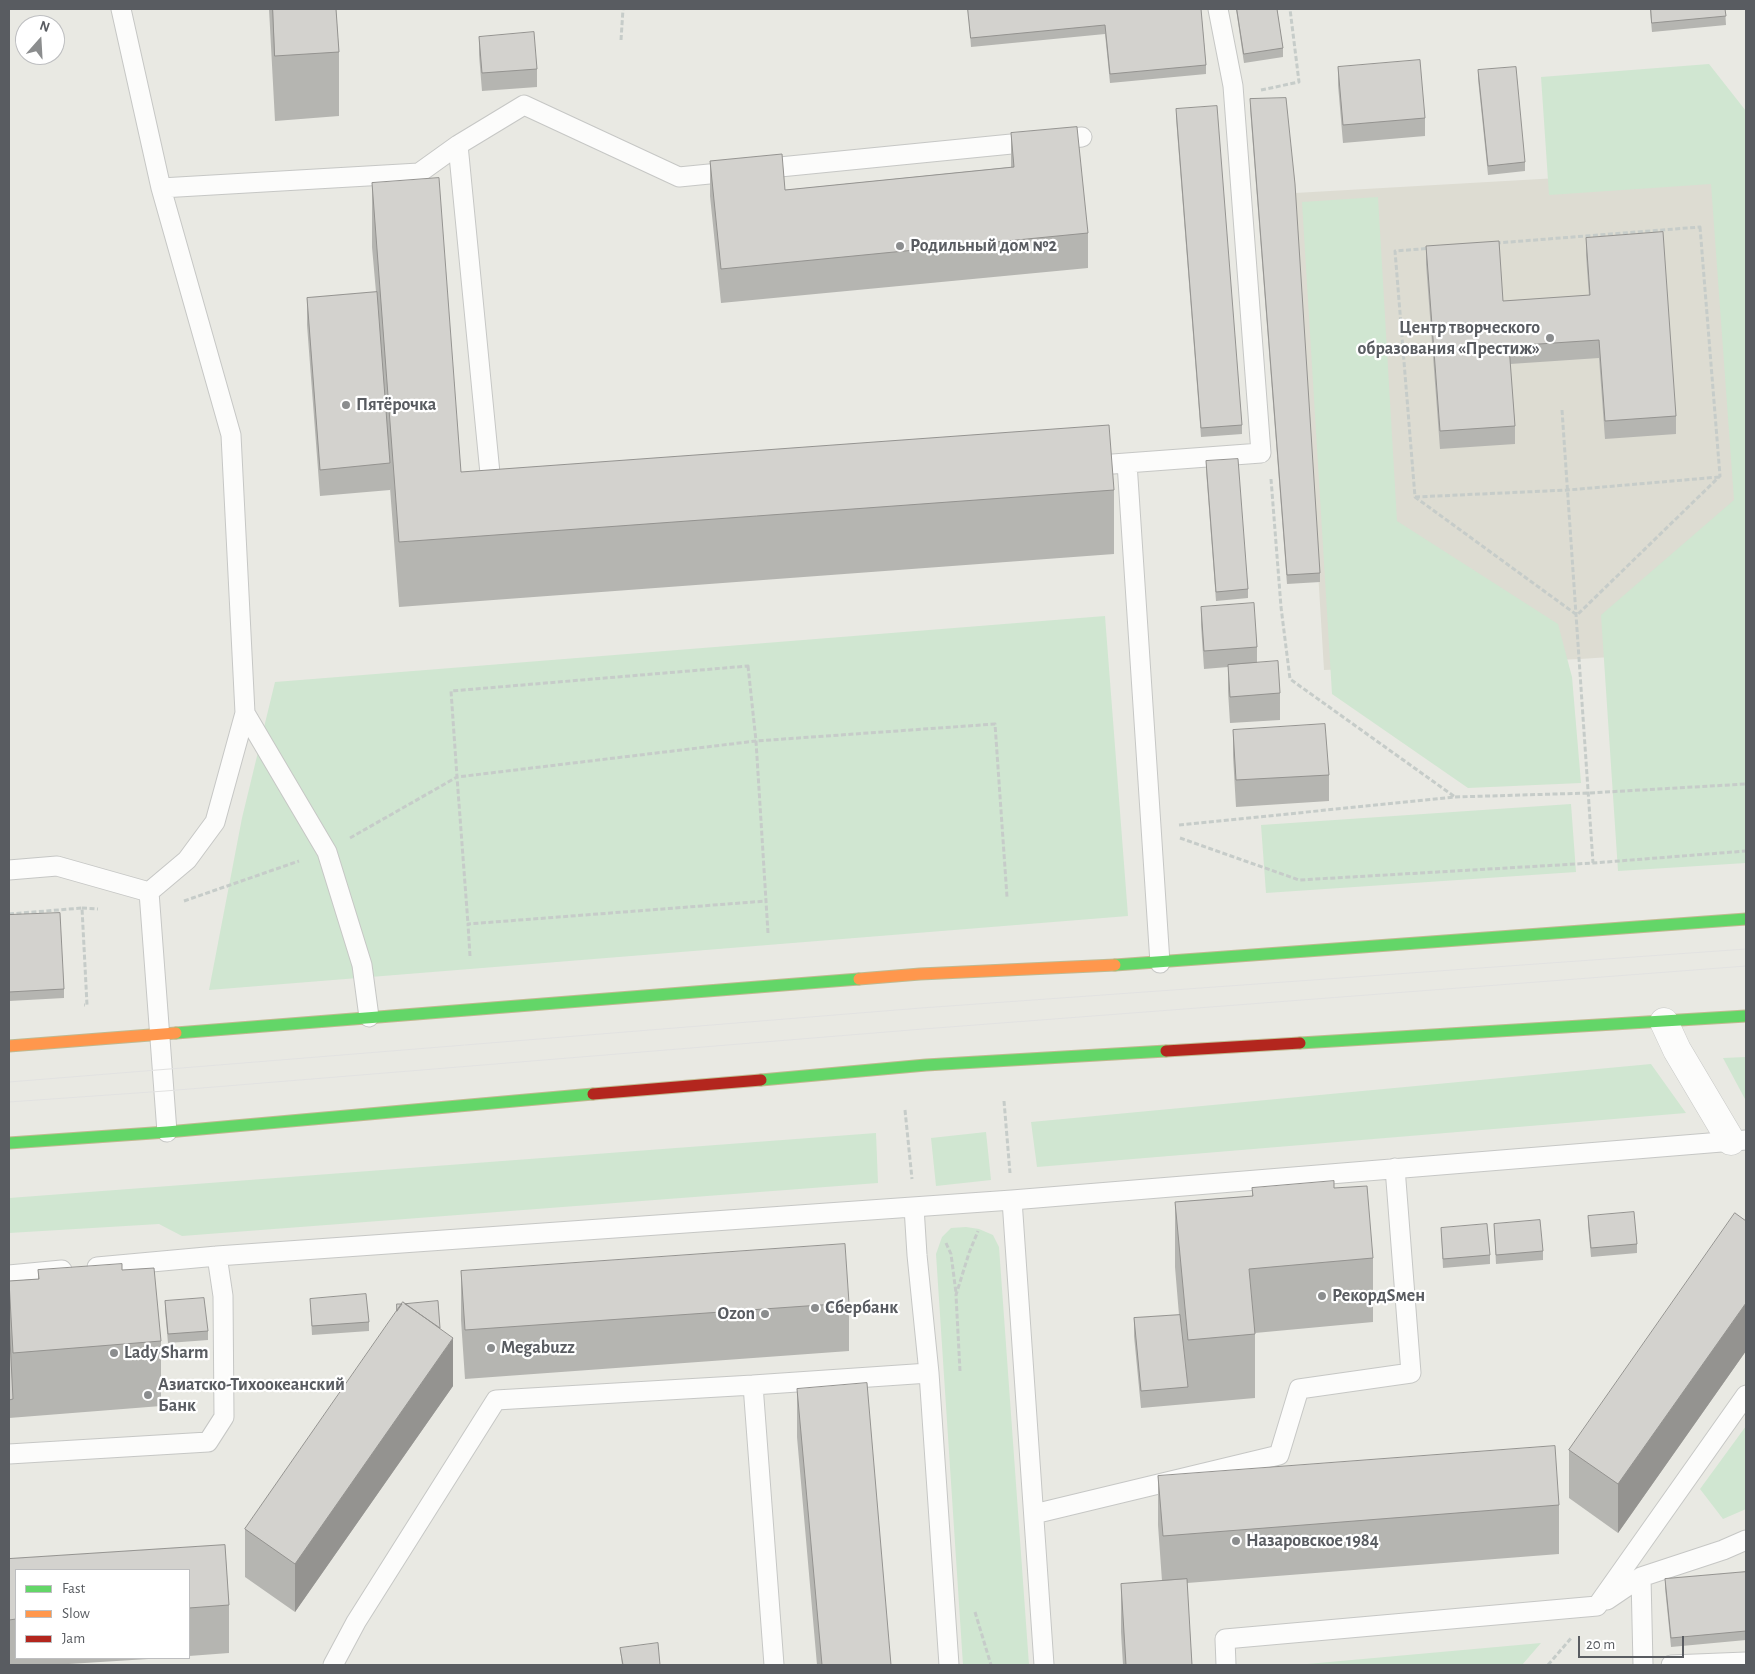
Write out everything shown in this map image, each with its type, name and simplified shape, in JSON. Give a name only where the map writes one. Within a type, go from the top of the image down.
[{"type":"highway","points":[[9,1046],[920,974],[1160,963],[1746,919]]},
{"type":"highway","points":[[9,1143],[168,1132],[926,1065],[1746,1016]]},
{"type":"street","points":[[1664,1022],[1677,1050],[1739,1141]]},
{"type":"lane","points":[[121,9],[160,188],[231,435],[245,713],[215,822],[187,860],[150,892],[150,913],[157,977],[159,1035],[168,1132]]},
{"type":"lane","points":[[1068,468],[1261,453],[1233,86],[1218,9]]},
{"type":"lane","points":[[160,188],[419,173],[458,145],[524,105],[679,177],[1082,136]]},
{"type":"lane","points":[[458,145],[494,510],[504,510]]},
{"type":"lane","points":[[1127,463],[1160,963]]},
{"type":"lane","points":[[245,713],[327,852],[362,965],[369,1017]]},
{"type":"lane","points":[[9,870],[57,866],[150,892]]},
{"type":"lane","points":[[9,1275],[217,1256],[1012,1200],[1739,1141]]},
{"type":"lane","points":[[1034,1514],[1279,1455],[1299,1389],[1411,1373],[1395,1168]]},
{"type":"lane","points":[[1012,1200],[1044,1665]]},
{"type":"lane","points":[[914,1206],[929,1373],[949,1665]]},
{"type":"lane","points":[[9,1454],[208,1442],[224,1417],[222,1296],[217,1256]]},
{"type":"lane","points":[[333,1665],[356,1622],[496,1400],[929,1373]]},
{"type":"lane","points":[[753,1385],[774,1665]]},
{"type":"lane","points":[[1597,1606],[1746,1395]]},
{"type":"lane","points":[[1226,1665],[1225,1639],[1597,1606],[1641,1578],[1746,1540]]},
{"type":"lane","points":[[1641,1578],[1643,1665]]},
{"type":"lane","points":[[1671,1665],[1746,1662]]},
{"type":"path","points":[[621,40],[623,9]]},
{"type":"path","points":[[1257,91],[1299,82],[1290,9]]},
{"type":"path","points":[[1577,615],[1415,497],[1395,250],[1700,226],[1720,476]]},
{"type":"path","points":[[1562,410],[1593,863]]},
{"type":"path","points":[[1415,497],[1568,490],[1720,476]]},
{"type":"path","points":[[1577,615],[1720,476]]},
{"type":"path","points":[[1271,479],[1281,606],[1290,679],[1455,797]]},
{"type":"path","points":[[470,956],[450,691],[748,666],[756,741],[768,932]]},
{"type":"path","points":[[150,913],[327,852],[457,776],[756,741],[995,724],[1006,897]]},
{"type":"path","points":[[1151,827],[1455,797],[1589,794],[1746,784]]},
{"type":"path","points":[[1151,827],[1299,880],[1593,863],[1746,851]]},
{"type":"path","points":[[468,924],[766,901]]},
{"type":"path","points":[[77,1006],[86,1005],[82,908]]},
{"type":"path","points":[[9,914],[82,908],[101,909]]},
{"type":"path","points":[[960,1372],[956,1295],[969,1253],[979,1229],[1012,1200],[1004,1101]]},
{"type":"path","points":[[905,1110],[914,1206]]},
{"type":"path","points":[[973,1604],[991,1665]]},
{"type":"shaded area","points":[[1746,165],[1746,648],[1580,659],[1324,670],[1295,193]]},
{"type":"green space","points":[[1709,64],[1746,111],[1746,863],[1618,871],[1601,615],[1734,500],[1711,184],[1549,195],[1541,77]]},
{"type":"green space","points":[[1378,197],[1397,521],[1558,624],[1572,677],[1581,783],[1468,788],[1332,694],[1302,202]]},
{"type":"green space","points":[[1105,616],[1128,916],[209,990],[242,818],[275,682]]},
{"type":"green space","points":[[1571,804],[1576,872],[1266,893],[1261,825]]},
{"type":"green space","points":[[1746,1057],[1746,1099],[1745,1099],[1723,1058]]},
{"type":"green space","points":[[1651,1064],[1686,1113],[1037,1167],[1031,1122]]},
{"type":"green space","points":[[986,1132],[991,1180],[936,1186],[931,1138]]},
{"type":"green space","points":[[876,1133],[878,1183],[182,1236],[159,1224],[9,1233],[9,1198]]},
{"type":"green space","points":[[966,1227],[979,1229],[993,1235],[999,1247],[1029,1665],[963,1665],[936,1254],[942,1237],[951,1228]]},
{"type":"green space","points":[[1746,1426],[1746,1509],[1723,1519],[1700,1489]]},
{"type":"green space","points":[[1541,1643],[1522,1665],[1296,1665]]},
{"type":"building","points":[[273,9],[336,9],[339,52],[275,56]]},
{"type":"building","points":[[968,9],[1201,9],[1206,65],[1110,74],[1105,25],[971,38]]},
{"type":"building","points":[[1237,9],[1277,9],[1283,48],[1244,54]]},
{"type":"building","points":[[1651,9],[1725,9],[1726,16],[1652,23]]},
{"type":"building","points":[[534,32],[537,69],[482,73],[479,37]]},
{"type":"building","points":[[1420,60],[1425,118],[1343,125],[1338,67]]},
{"type":"building","points":[[1516,67],[1525,162],[1488,166],[1478,70]]},
{"type":"building","points":[[1286,98],[1295,184],[1320,573],[1287,575],[1250,99]]},
{"type":"building","points":[[1217,106],[1242,425],[1201,428],[1176,109]]},
{"type":"building","points":[[1077,127],[1088,233],[721,269],[710,161],[782,154],[785,190],[1014,167],[1011,133]]},
{"type":"building","points":[[439,178],[461,472],[1109,425],[1114,490],[399,542],[372,183]]},
{"type":"building","name":"Центр творческого образования «Престиж»","points":[[1663,232],[1676,416],[1605,421],[1599,340],[1509,346],[1515,426],[1440,431],[1426,246],[1499,241],[1503,301],[1590,295],[1586,238]]},
{"type":"building","points":[[377,292],[390,463],[320,470],[307,298]]},
{"type":"building","points":[[1238,459],[1248,589],[1216,592],[1206,461]]},
{"type":"building","points":[[1254,603],[1257,647],[1204,651],[1201,607]]},
{"type":"building","points":[[1278,661],[1280,693],[1230,697],[1228,665]]},
{"type":"building","points":[[1325,724],[1329,775],[1236,780],[1233,730]]},
{"type":"building","points":[[60,913],[64,989],[9,992],[9,915]]},
{"type":"building","points":[[1334,1181],[1334,1188],[1367,1186],[1373,1258],[1249,1269],[1255,1334],[1188,1340],[1175,1202],[1253,1196],[1252,1188]]},
{"type":"building","points":[[1634,1212],[1637,1244],[1591,1248],[1588,1216]]},
{"type":"building","points":[[1735,1213],[1746,1221],[1746,1303],[1618,1484],[1569,1450]]},
{"type":"building","points":[[1540,1220],[1543,1251],[1496,1255],[1494,1224]]},
{"type":"building","points":[[1487,1224],[1490,1255],[1443,1259],[1441,1228]]},
{"type":"building","points":[[845,1244],[849,1303],[465,1330],[461,1271]]},
{"type":"building","points":[[122,1264],[122,1270],[154,1268],[161,1341],[13,1353],[9,1281],[39,1279],[38,1270]]},
{"type":"building","points":[[366,1294],[369,1322],[312,1326],[310,1299]]},
{"type":"building","points":[[204,1298],[208,1331],[168,1334],[165,1301]]},
{"type":"building","points":[[438,1301],[440,1328],[405,1304]]},
{"type":"building","points":[[403,1302],[453,1338],[295,1564],[245,1529]]},
{"type":"building","points":[[397,1304],[402,1304],[397,1311]]},
{"type":"building","points":[[1180,1315],[1188,1387],[1141,1391],[1134,1318]]},
{"type":"building","points":[[9,1319],[13,1399],[9,1400]]},
{"type":"building","points":[[867,1383],[891,1665],[822,1665],[797,1389]]},
{"type":"building","points":[[1555,1446],[1559,1505],[1163,1536],[1158,1476]]},
{"type":"building","points":[[225,1545],[229,1605],[190,1608],[190,1569],[15,1569],[15,1619],[9,1620],[9,1559]]},
{"type":"building","points":[[1746,1572],[1746,1631],[1671,1638],[1665,1579]]},
{"type":"building","points":[[1187,1579],[1192,1665],[1126,1665],[1121,1584]]},
{"type":"building","points":[[658,1643],[660,1665],[623,1665],[620,1648]]},
{"type":"tram line","points":[[9,1082],[921,1008],[1746,949]]},
{"type":"tram line","points":[[9,1102],[1746,966]]},
{"type":"traffic: fast","points":[[1115,965],[1746,919]]},
{"type":"traffic: fast","points":[[176,1033],[859,979]]},
{"type":"traffic: fast","points":[[1300,1043],[1746,1016]]},
{"type":"traffic: fast","points":[[761,1080],[926,1065],[1166,1051]]},
{"type":"traffic: fast","points":[[9,1143],[167,1132],[593,1094]]},
{"type":"traffic: slow","points":[[859,979],[920,974],[1115,965]]},
{"type":"traffic: slow","points":[[9,1046],[176,1033]]},
{"type":"traffic: jam","points":[[1166,1051],[1300,1043]]},
{"type":"traffic: jam","points":[[593,1094],[761,1080]]},
{"type":"place","name":"Родильный дом №2","points":[[900,246]]},
{"type":"place","name":"Центр творческого образования «Престиж»","points":[[1550,338]]},
{"type":"place","name":"Пятёрочка","points":[[346,405]]},
{"type":"place","name":"РекордSмен","points":[[1322,1296]]},
{"type":"place","name":"Сбербанк","points":[[815,1308]]},
{"type":"place","name":"Ozon","points":[[765,1314]]},
{"type":"place","name":"Megabuzz","points":[[491,1348]]},
{"type":"place","name":"Lady Sharm","points":[[114,1353]]},
{"type":"place","name":"Азиатско-Тихоокеанский Банк","points":[[148,1395]]},
{"type":"place","name":"Назаровское 1984","points":[[1236,1541]]}]
